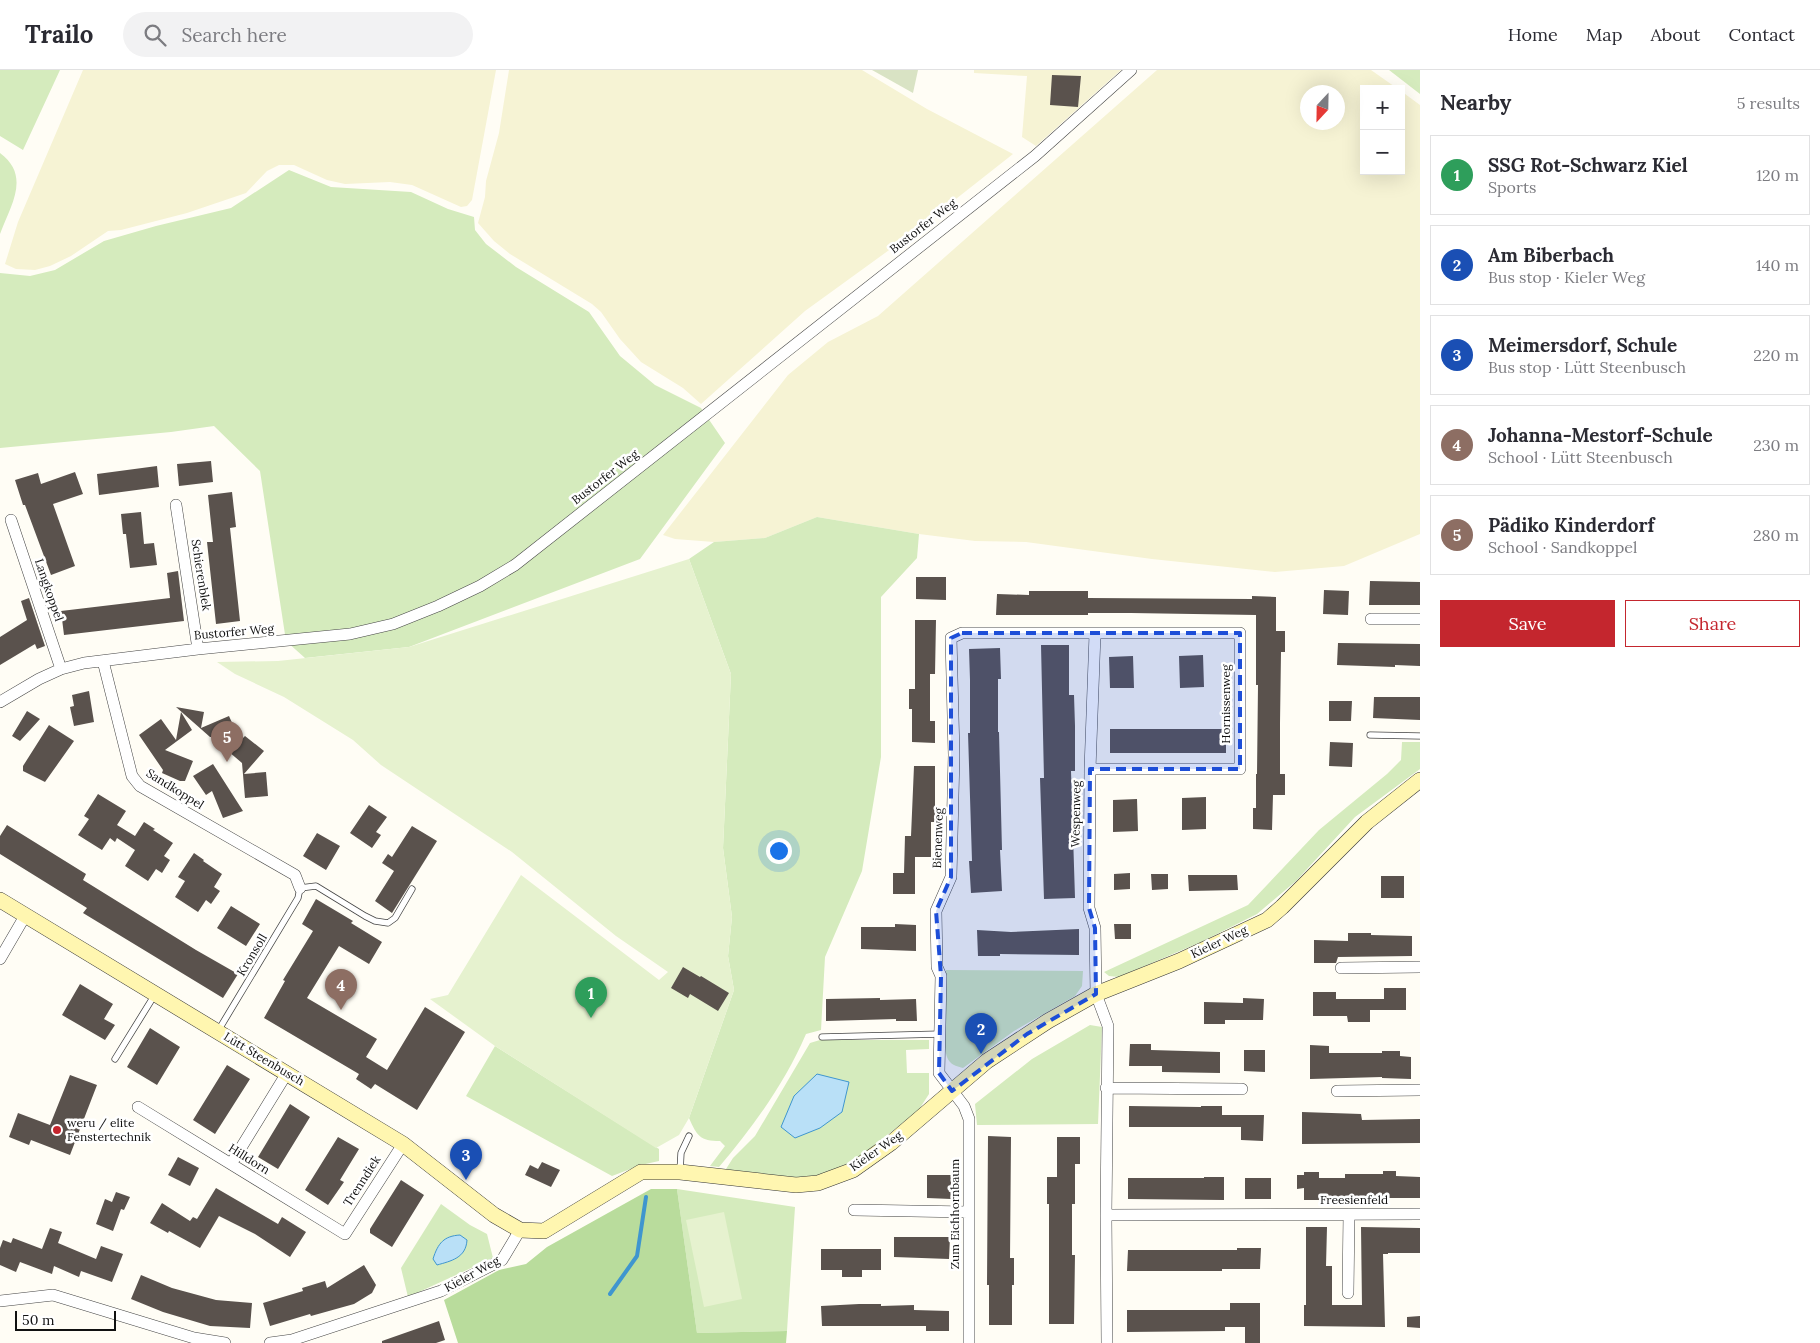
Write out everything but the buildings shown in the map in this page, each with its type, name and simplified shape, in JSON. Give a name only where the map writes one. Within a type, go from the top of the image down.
[{"type":"street","name":"Bustorfer Weg","points":[[0,702],[39,679],[61,669],[84,662],[350,634],[394,624],[480,586],[516,565],[1035,156],[1131,70]]},
{"type":"street","name":"Schierenblek","points":[[176,505],[198,649]]},
{"type":"street","name":"Langkoppel","points":[[12,520],[61,669]]},
{"type":"street","points":[[1371,619],[1420,619]]},
{"type":"street","name":"Bienenweg","points":[[952,1091],[939,1073],[941,976],[937,967],[936,911],[951,877],[954,754],[951,638],[962,633],[1095,634]]},
{"type":"street","name":"Hornissenweg","points":[[1090,769],[1240,769],[1240,633],[1095,634]]},
{"type":"street","name":"Wespenweg","points":[[1095,634],[1090,769],[1088,908],[1095,928],[1096,994],[1108,1026],[1106,1088],[1107,1343]]},
{"type":"street","name":"Sandkoppel","points":[[103,661],[132,776],[140,786],[295,874],[300,888]]},
{"type":"street","name":"Kieler Weg","points":[[270,1343],[292,1340],[441,1292],[502,1260],[520,1230],[544,1231],[640,1172],[680,1172],[796,1185],[818,1183],[853,1170],[891,1143],[987,1061],[1048,1021],[1096,994],[1179,960],[1267,920],[1367,822],[1420,780]]},
{"type":"street","name":"Lütt Steenbusch","points":[[0,900],[403,1144],[494,1215],[520,1230]]},
{"type":"street","points":[[0,958],[25,916]]},
{"type":"street","points":[[1341,968],[1420,967]]},
{"type":"street","points":[[231,1164],[287,1073]]},
{"type":"street","points":[[1106,1088],[1242,1089]]},
{"type":"street","points":[[1338,1091],[1420,1090]]},
{"type":"street","name":"Zum Eichhornbaum","points":[[952,1091],[964,1106],[969,1119],[968,1343]]},
{"type":"street","name":"Hilldorn","points":[[138,1107],[345,1234]]},
{"type":"street","name":"Trenndiek","points":[[345,1234],[403,1144]]},
{"type":"street","points":[[854,1210],[968,1212]]},
{"type":"street","points":[[1348,1293],[1349,1214]]},
{"type":"street","name":"Freesienfeld","points":[[1106,1215],[1420,1214]]},
{"type":"street","points":[[0,1300],[53,1296],[194,1338],[225,1343]]},
{"type":"lane","points":[[1370,736],[1420,736]]},
{"type":"lane","points":[[300,888],[316,886],[365,916],[375,921],[388,923],[395,918],[412,890]]},
{"type":"lane","name":"Kronsoll","points":[[218,1031],[298,898],[300,888]]},
{"type":"lane","points":[[115,1058],[155,994]]},
{"type":"lane","points":[[822,1037],[941,1034]]},
{"type":"lane","points":[[680,1172],[681,1152],[688,1136]]},
{"type":"highlighted area","points":[[962,633],[1240,633],[1240,769],[1090,769],[1089,908],[1095,928],[1096,994],[1027,1034],[952,1091],[939,1073],[941,976],[936,911],[951,877],[951,638]]},
{"type":"shaded area","points":[[83,70],[496,70],[472,200],[467,206],[461,207],[412,185],[390,182],[345,184],[327,180],[294,165],[279,165],[267,171],[246,193],[187,213],[121,230],[108,231],[71,256],[50,266],[35,270],[16,269],[5,264],[18,222]]},
{"type":"shaded area","points":[[509,70],[862,70],[927,109],[1013,154],[914,232],[805,311],[701,404],[683,388],[641,362],[620,339],[601,312],[592,304],[510,254],[494,241],[478,223],[485,197],[486,181],[499,133]]},
{"type":"shaded area","points":[[974,70],[1121,70],[1036,146],[1022,137],[1027,76],[974,73]]},
{"type":"shaded area","points":[[1157,70],[1371,70],[1392,85],[1360,85],[1360,175],[1405,175],[1405,94],[1420,105],[1420,534],[1344,566],[1275,572],[1152,559],[1026,542],[975,541],[817,517],[765,538],[714,542],[675,539],[663,535],[788,375],[828,342],[878,316]]},
{"type":"green space","points":[[0,70],[60,70],[23,150],[0,136]]},
{"type":"green space","points":[[872,70],[918,70],[913,93]]},
{"type":"green space","points":[[1389,70],[1420,70],[1420,94]]},
{"type":"green space","points":[[0,153],[15,171],[17,181],[13,202],[0,234]]},
{"type":"green space","points":[[289,170],[331,187],[411,192],[448,209],[474,217],[475,230],[486,244],[516,267],[589,312],[620,356],[655,385],[701,408],[725,443],[640,559],[409,647],[305,658],[286,641],[260,471],[214,426],[171,432],[0,448],[0,273],[30,276],[55,270],[104,241],[231,208]]},
{"type":"green space","points":[[817,517],[919,534],[917,558],[881,597],[881,757],[862,871],[825,957],[821,1030],[806,1034],[788,1070],[756,1120],[719,1167],[710,1166],[725,1146],[720,1141],[708,1140],[700,1136],[689,1118],[734,990],[728,956],[732,917],[723,848],[731,674],[689,559],[714,542],[765,538]]},
{"type":"green space","points":[[689,559],[731,674],[723,848],[732,917],[728,956],[734,990],[689,1118],[679,1135],[656,1148],[495,1046],[430,999],[448,995],[521,875],[659,980],[668,972],[616,936],[512,852],[381,765],[353,740],[284,697],[235,674],[217,662],[278,661],[409,647]]},
{"type":"green space","points":[[1402,742],[1420,742],[1420,769],[1355,817],[1296,881],[1257,914],[1201,942],[1119,977],[1109,976],[1104,972],[1248,905],[1319,830],[1387,774],[1401,760]]},
{"type":"green space","points":[[946,970],[1083,971],[1082,986],[1075,996],[1014,1031],[963,1068],[950,1062],[945,1049]]},
{"type":"green space","points":[[1090,1025],[1102,1027],[1098,1124],[977,1125],[975,1104],[1032,1059]]},
{"type":"green space","points":[[820,1040],[929,1040],[929,1049],[906,1050],[907,1073],[929,1073],[929,1094],[918,1111],[850,1164],[825,1176],[800,1180],[760,1177],[726,1169],[733,1158],[755,1136],[810,1043]]},
{"type":"green space","points":[[495,1046],[659,1149],[659,1161],[641,1165],[612,1176],[466,1096]]},
{"type":"green space","points":[[651,1189],[677,1189],[697,1333],[787,1331],[786,1343],[458,1343],[444,1300],[499,1270],[526,1264],[547,1247]]},
{"type":"green space","points":[[677,1189],[795,1207],[787,1331],[697,1333]]},
{"type":"green space","points":[[441,1204],[470,1225],[487,1234],[493,1258],[408,1297],[401,1268]]},
{"type":"green space","points":[[724,1212],[742,1299],[704,1307],[686,1220]]},
{"type":"water","points":[[817,1074],[849,1082],[842,1112],[820,1128],[795,1138],[781,1127],[794,1096]]},
{"type":"water","points":[[460,1235],[467,1240],[461,1255],[437,1265],[433,1259],[442,1241]]},
{"type":"waterway","points":[[610,1294],[637,1256],[646,1197]]},
{"type":"place","name":"Pädiko Kinderdorf","points":[[227,762]]},
{"type":"place","name":"Johanna-Mestorf-Schule","points":[[341,1010]]},
{"type":"place","name":"SSG Rot-Schwarz Kiel","points":[[591,1018]]},
{"type":"place","name":"Am Biberbach","points":[[981,1054]]},
{"type":"place","name":"weru / elite Fenstertechnik","points":[[57,1130]]},
{"type":"place","name":"Meimersdorf, Schule","points":[[466,1180]]}]
